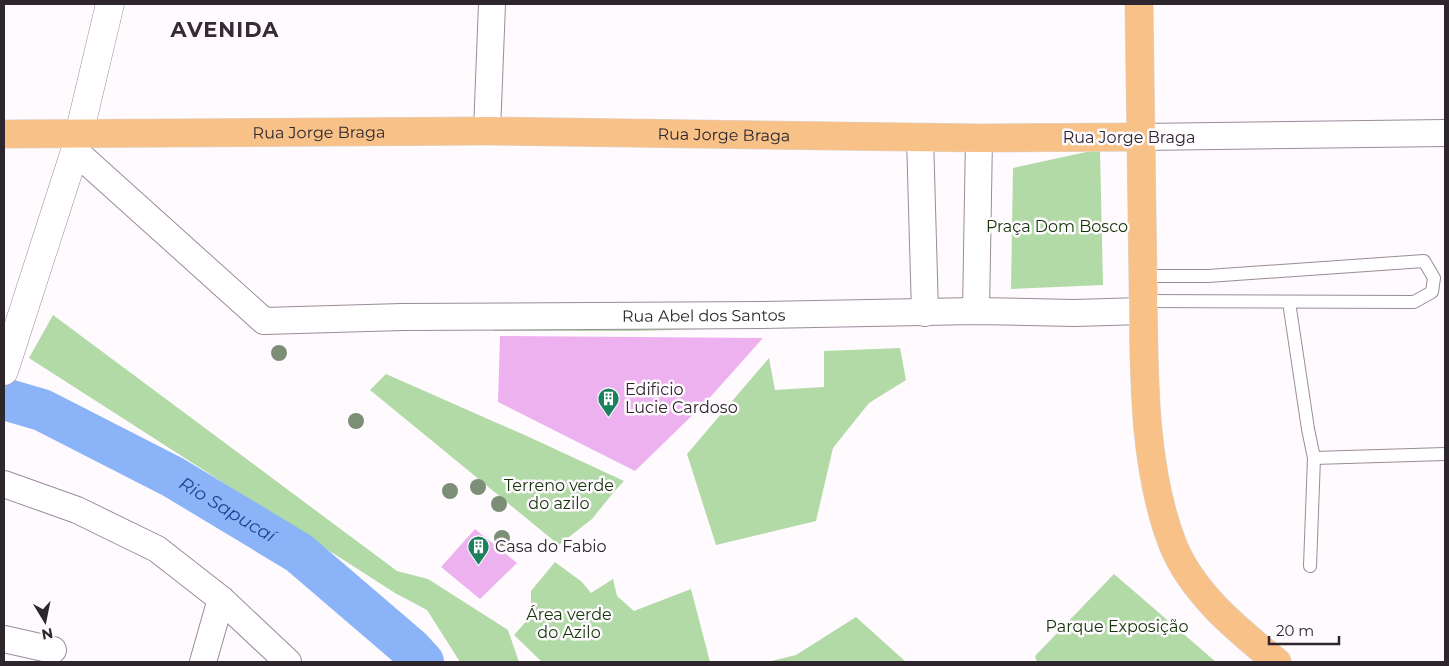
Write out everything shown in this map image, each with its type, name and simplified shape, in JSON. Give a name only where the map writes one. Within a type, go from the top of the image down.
[{"type":"highway","points":[[1139,4],[1143,296],[1147,426],[1160,505],[1174,546],[1194,582],[1222,614],[1277,662]]},
{"type":"highway","name":"Rua Jorge Braga","points":[[4,134],[77,143],[487,131],[979,138],[1141,138]]},
{"type":"main road","points":[[4,371],[77,143],[110,4]]},
{"type":"street","points":[[487,131],[492,4]]},
{"type":"street","name":"Rua Jorge Braga","points":[[1141,138],[1445,133]]},
{"type":"street","points":[[920,137],[925,313]]},
{"type":"street","points":[[976,312],[979,138]]},
{"type":"street","name":"Rua Abel dos Santos","points":[[77,143],[264,321],[402,316],[761,316],[976,312],[1074,313],[1143,296]]},
{"type":"street","points":[[4,484],[77,510],[157,549],[221,599],[288,662]]},
{"type":"street","points":[[203,662],[221,599]]},
{"type":"street","points":[[4,639],[53,650]]},
{"type":"lane","points":[[1424,261],[1434,278],[1432,292],[1414,302],[1289,302],[1143,296],[1208,276],[1424,261]]},
{"type":"lane","points":[[1289,302],[1314,458],[1310,566]]},
{"type":"lane","points":[[1314,458],[1445,454]]},
{"type":"green space","name":"Praça Dom Bosco","points":[[1100,149],[1103,285],[1011,289],[1013,168]]},
{"type":"green space","points":[[53,315],[397,571],[428,579],[508,630],[519,662],[460,662],[427,610],[395,593],[29,358]]},
{"type":"green space","points":[[493,325],[782,327],[635,331],[494,331]]},
{"type":"green space","points":[[900,348],[906,380],[869,403],[833,448],[816,521],[716,545],[687,454],[769,358],[775,390],[824,387],[824,351]]},
{"type":"green space","name":"Terreno verde do azilo","points":[[386,374],[624,481],[592,519],[559,545],[370,390]]},
{"type":"green space","name":"Área verde do Azilo","points":[[555,562],[582,582],[591,593],[613,579],[617,596],[634,611],[691,589],[710,662],[542,662],[514,635],[531,616],[531,591]]},
{"type":"green space","name":"Parque Exposição","points":[[1114,574],[1216,662],[1037,662],[1035,656]]},
{"type":"green space","points":[[856,617],[906,662],[767,662],[796,655]]},
{"type":"building","name":"Edificio Lucie Cardoso","points":[[500,336],[763,338],[705,403],[635,471],[498,402]]},
{"type":"building","name":"Casa do Fabio","points":[[475,529],[517,563],[480,599],[441,567]]},
{"type":"waterway","name":"Rio Sapucaí","points":[[4,399],[42,410],[173,477],[299,553],[411,649],[423,662]]},
{"type":"place","name":"Edificio Lucie Cardoso","points":[[609,417]]},
{"type":"place","name":"Casa do Fabio","points":[[479,565]]},
{"type":"district","name":"AVENIDA","points":[[225,30]]}]
